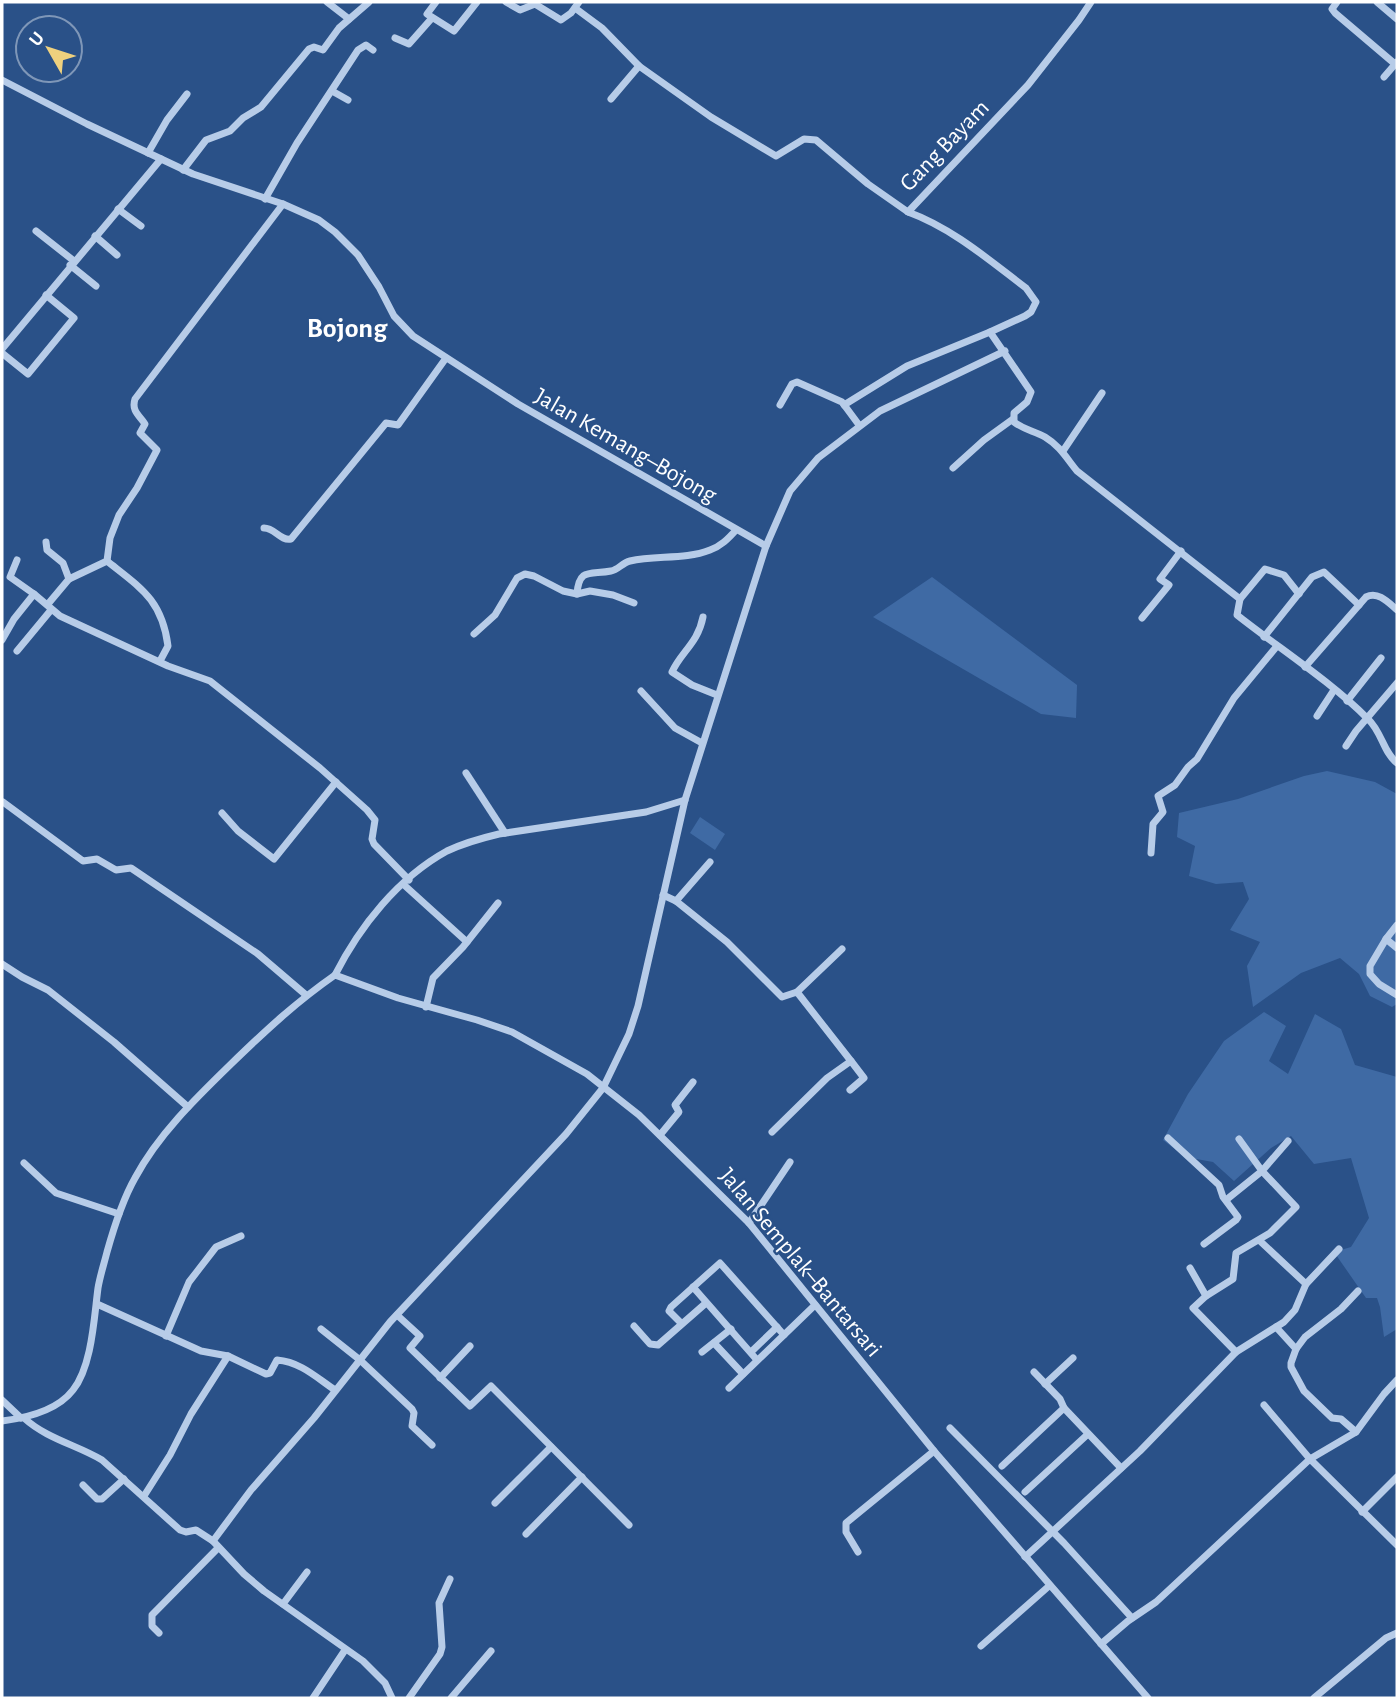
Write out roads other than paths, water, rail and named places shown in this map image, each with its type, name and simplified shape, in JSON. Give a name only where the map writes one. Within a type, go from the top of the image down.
[{"type":"street","points":[[327,2],[349,19]]},
{"type":"street","points":[[183,170],[199,146],[209,138],[230,131],[243,118],[261,107],[309,49],[314,47],[323,50],[349,19],[369,2]]},
{"type":"street","points":[[436,2],[427,12],[454,31],[477,2]]},
{"type":"street","points":[[506,2],[520,10],[535,4],[561,20],[577,5],[639,66],[711,117],[776,156],[804,139],[819,142],[868,184],[908,212]]},
{"type":"street","name":"Gang Bayam","points":[[990,332],[1031,312],[1036,302],[1034,296],[951,232],[908,212],[1028,85],[1091,2]]},
{"type":"street","points":[[1337,2],[1332,9],[1335,13],[1396,63],[1384,77]]},
{"type":"street","points":[[1377,2],[1397,19]]},
{"type":"street","points":[[396,38],[404,44],[410,44],[432,18]]},
{"type":"street","points":[[265,199],[298,143],[363,46],[373,50]]},
{"type":"street","points":[[611,99],[639,66]]},
{"type":"street","name":"Jalan Kemang–Bojong","points":[[2,80],[183,170],[283,204],[318,220],[342,239],[366,266],[402,326],[427,346],[518,404],[766,546]]},
{"type":"street","points":[[332,91],[348,100]]},
{"type":"street","points":[[148,153],[167,120],[187,94]]},
{"type":"street","points":[[46,295],[74,318],[28,374],[2,351],[46,295],[72,263],[161,159]]},
{"type":"street","points":[[107,561],[109,543],[119,515],[157,450],[140,433],[145,424],[135,412],[135,400],[283,204]]},
{"type":"street","points":[[118,209],[141,226]]},
{"type":"street","points":[[36,231],[96,286]]},
{"type":"street","points":[[95,236],[117,254]]},
{"type":"street","points":[[844,405],[907,366],[990,332],[1031,392],[1027,402],[1014,413],[1016,425],[1047,438],[1063,451],[1073,467],[1085,478],[1240,599]]},
{"type":"street","points":[[159,1633],[151,1623],[156,1611],[216,1545],[251,1490],[397,1315],[550,1152],[603,1088],[629,1034],[685,800],[717,695],[766,546],[790,491],[818,458],[880,411],[1005,351]]},
{"type":"street","points":[[264,528],[270,529],[285,540],[291,540],[386,423],[398,425],[446,358]]},
{"type":"street","points":[[780,405],[795,381],[844,405],[859,425]]},
{"type":"street","points":[[1063,451],[1102,393]]},
{"type":"street","points":[[953,468],[1013,419]]},
{"type":"street","points":[[577,594],[579,580],[587,573],[610,572],[631,561],[666,559],[710,551],[723,544],[736,530]]},
{"type":"street","points":[[46,542],[47,550],[63,563],[69,579]]},
{"type":"street","points":[[1142,618],[1169,585],[1160,579],[1181,551]]},
{"type":"street","points":[[17,560],[10,576],[49,607],[159,661],[214,684],[336,782],[371,814],[374,820],[373,841],[406,882],[467,942]]},
{"type":"street","points":[[17,651],[69,579],[107,561]]},
{"type":"street","points":[[107,561],[146,592],[155,605],[168,646],[159,661]]},
{"type":"street","points":[[1299,594],[1284,575],[1265,569],[1240,599],[1237,615],[1368,718],[1384,740],[1387,754],[1397,763]]},
{"type":"street","points":[[1264,637],[1312,577],[1324,572],[1359,605]]},
{"type":"street","points":[[474,634],[495,614],[517,578],[525,574],[563,592],[577,594],[590,591],[634,603]]},
{"type":"street","points":[[2,640],[14,619],[34,594]]},
{"type":"street","points":[[1305,667],[1366,597],[1374,594],[1397,610]]},
{"type":"street","points":[[703,617],[691,645],[672,672],[692,685],[717,695]]},
{"type":"street","points":[[1151,853],[1153,824],[1163,812],[1157,796],[1175,785],[1188,766],[1197,759],[1234,698],[1277,646]]},
{"type":"street","points":[[1347,701],[1381,658]]},
{"type":"street","points":[[1346,746],[1397,683]]},
{"type":"street","points":[[1317,716],[1334,690]]},
{"type":"street","points":[[641,691],[675,728],[702,743]]},
{"type":"street","points":[[466,774],[505,833]]},
{"type":"street","points":[[222,813],[238,831],[274,859],[336,782]]},
{"type":"street","points":[[2,1421],[22,1418],[51,1408],[73,1390],[82,1374],[98,1287],[119,1214],[140,1170],[188,1107],[275,1021],[335,975],[362,928],[406,882],[448,851],[477,839],[646,812],[685,800]]},
{"type":"street","points":[[3,802],[83,861],[97,859],[116,870],[131,868],[258,954],[306,995]]},
{"type":"street","points":[[676,901],[710,862]]},
{"type":"street","points":[[663,895],[676,901],[727,942],[782,997],[797,992],[842,949]]},
{"type":"street","points":[[426,1007],[433,978],[467,942],[498,903]]},
{"type":"street","points":[[1397,925],[1370,966],[1370,974],[1378,984],[1397,995]]},
{"type":"street","points":[[1386,939],[1397,948]]},
{"type":"street","points":[[2,964],[48,990],[114,1041],[188,1107]]},
{"type":"street","name":"Jalan Semplak–Bantarsari","points":[[335,975],[426,1007],[446,1010],[512,1032],[587,1074],[639,1115],[748,1223],[934,1451],[1147,1698]]},
{"type":"street","points":[[797,992],[864,1078],[850,1090]]},
{"type":"street","points":[[772,1132],[819,1086],[850,1061]]},
{"type":"street","points":[[660,1136],[679,1112],[675,1105],[693,1082]]},
{"type":"street","points":[[1168,1138],[1219,1185],[1238,1219],[1204,1244]]},
{"type":"street","points":[[1236,1352],[1194,1310],[1206,1296],[1233,1279],[1236,1253],[1260,1241],[1296,1207],[1262,1171],[1239,1139]]},
{"type":"street","points":[[1226,1200],[1262,1171],[1288,1141]]},
{"type":"street","points":[[748,1223],[790,1162]]},
{"type":"street","points":[[24,1163],[56,1193],[119,1214]]},
{"type":"street","points":[[166,1336],[189,1282],[216,1247],[241,1236]]},
{"type":"street","points":[[1260,1241],[1306,1284]]},
{"type":"street","points":[[1025,1557],[1167,1424],[1236,1352],[1295,1310],[1306,1284],[1339,1249]]},
{"type":"street","points":[[681,1323],[669,1308],[722,1264],[784,1335]]},
{"type":"street","points":[[1190,1268],[1206,1296]]},
{"type":"street","points":[[693,1287],[757,1360]]},
{"type":"street","points":[[1356,1432],[1339,1418],[1332,1418],[1304,1391],[1291,1367],[1296,1349],[1305,1337],[1341,1309],[1358,1291]]},
{"type":"street","points":[[634,1326],[653,1346],[658,1345],[706,1303]]},
{"type":"street","points":[[97,1304],[201,1351],[228,1356],[266,1374],[270,1373],[277,1360],[292,1363],[306,1369],[335,1390]]},
{"type":"street","points":[[729,1388],[815,1305]]},
{"type":"street","points":[[397,1315],[420,1336],[410,1348],[470,1406],[491,1386],[629,1525]]},
{"type":"street","points":[[1276,1326],[1296,1349]]},
{"type":"street","points":[[751,1352],[777,1327]]},
{"type":"street","points":[[321,1329],[360,1360],[414,1412],[412,1426],[432,1445]]},
{"type":"street","points":[[702,1352],[731,1329]]},
{"type":"street","points":[[714,1343],[743,1374]]},
{"type":"street","points":[[440,1378],[470,1346]]},
{"type":"street","points":[[144,1496],[228,1356]]},
{"type":"street","points":[[1045,1384],[1073,1358]]},
{"type":"street","points":[[1034,1372],[1121,1468]]},
{"type":"street","points":[[1101,1644],[1156,1602],[1310,1459],[1356,1432],[1397,1380]]},
{"type":"street","points":[[2,1400],[32,1425],[102,1460],[183,1531],[196,1530],[216,1545],[243,1574],[363,1661],[380,1677],[391,1698]]},
{"type":"street","points":[[1264,1405],[1310,1459],[1397,1545]]},
{"type":"street","points":[[1002,1466],[1064,1408]]},
{"type":"street","points":[[950,1428],[1053,1531],[1132,1618]]},
{"type":"street","points":[[1025,1492],[1088,1434]]},
{"type":"street","points":[[495,1503],[551,1447]]},
{"type":"street","points":[[859,1552],[846,1532],[846,1523],[934,1451]]},
{"type":"street","points":[[526,1534],[582,1477]]},
{"type":"street","points":[[1362,1511],[1397,1477]]},
{"type":"street","points":[[83,1485],[97,1499],[102,1499],[124,1479]]},
{"type":"street","points":[[283,1604],[307,1572]]},
{"type":"street","points":[[409,1698],[440,1654],[442,1647],[439,1603],[450,1578]]},
{"type":"street","points":[[981,1646],[1049,1586]]},
{"type":"street","points":[[1314,1698],[1386,1638],[1397,1633]]},
{"type":"street","points":[[313,1698],[345,1650]]},
{"type":"street","points":[[451,1698],[491,1651]]},
{"type":"district","name":"Bojong","points":[[347,327]]}]
